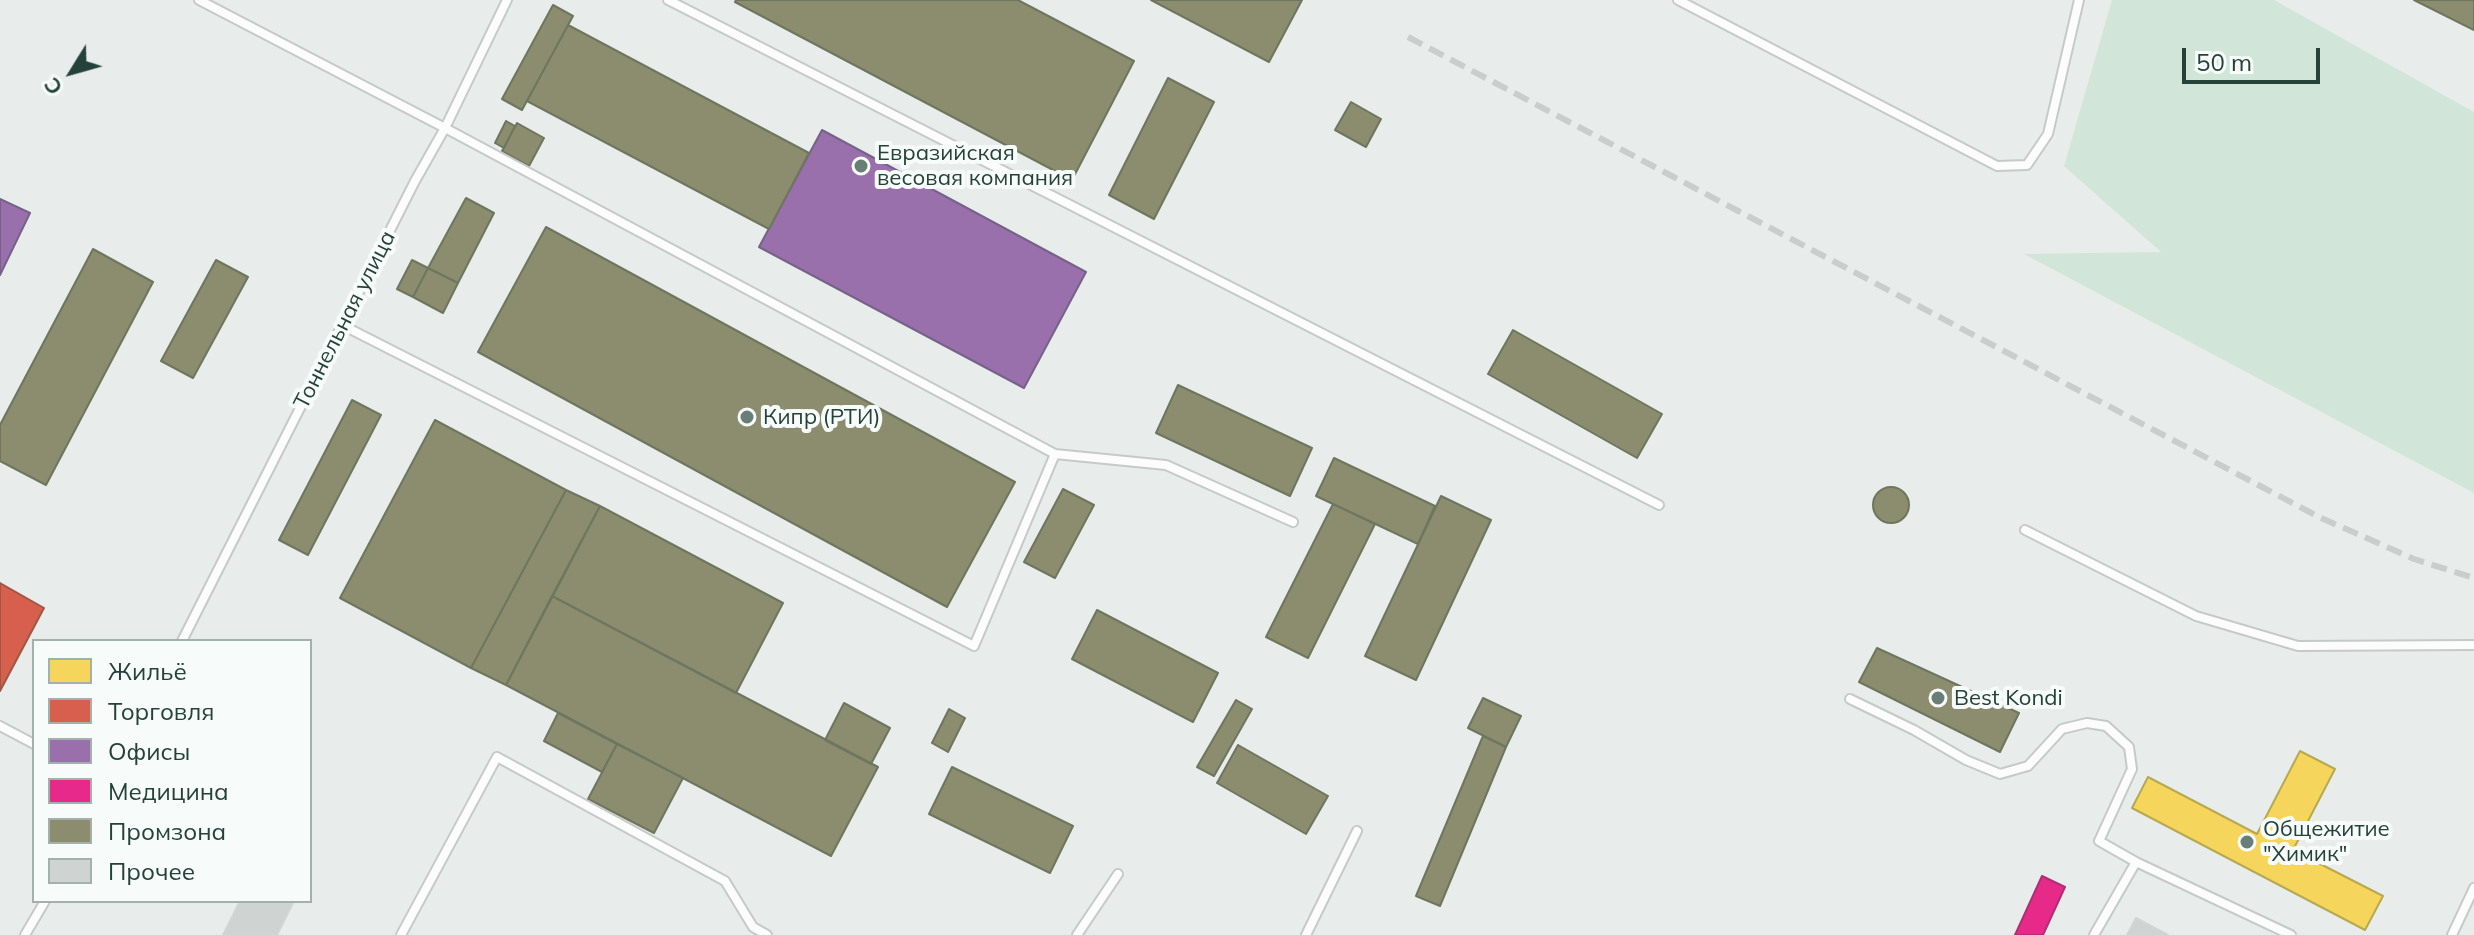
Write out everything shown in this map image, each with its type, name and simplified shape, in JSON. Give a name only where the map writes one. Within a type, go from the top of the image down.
[{"type":"lane","points":[[199,0],[1055,454],[1166,465],[1293,522]]},
{"type":"lane","name":"Тоннельная улица","points":[[183,639],[445,128],[507,0]]},
{"type":"lane","points":[[668,0],[1659,505]]},
{"type":"lane","points":[[1678,0],[1997,166],[2027,165],[2048,134],[2079,0]]},
{"type":"lane","points":[[342,325],[974,646],[1055,454]]},
{"type":"lane","points":[[2025,530],[2196,616],[2285,643],[2298,646],[2474,645]]},
{"type":"lane","points":[[1850,699],[1966,760],[2000,774],[2028,766],[2062,729],[2087,723],[2106,726],[2129,747],[2132,769],[2099,841],[2136,862],[2291,935]]},
{"type":"lane","points":[[0,726],[32,743]]},
{"type":"lane","points":[[401,935],[497,757],[725,881],[753,927],[767,935]]},
{"type":"lane","points":[[1306,935],[1357,831]]},
{"type":"lane","points":[[2094,935],[2136,862]]},
{"type":"lane","points":[[1077,935],[1118,874]]},
{"type":"lane","points":[[2452,935],[2474,888]]},
{"type":"lane","points":[[25,935],[44,903]]},
{"type":"green space","points":[[2112,0],[2274,0],[2474,112],[2474,493],[2024,254],[2161,252],[2064,166]]},
{"type":"building: Жильё","name":"Общежитие \"Химик\"","points":[[2300,751],[2335,769],[2293,850],[2383,896],[2365,930],[2132,808],[2148,777],[2257,834]]},
{"type":"building: Торговля","points":[[0,583],[44,608],[0,691]]},
{"type":"building: Офисы","points":[[822,130],[1086,272],[1024,388],[759,247]]},
{"type":"building: Офисы","points":[[0,199],[30,213],[0,275]]},
{"type":"building: Медицина","points":[[2042,876],[2065,887],[2043,935],[2015,935]]},
{"type":"building: Промзона","points":[[736,0],[1018,0],[1134,61],[1072,180]]},
{"type":"building: Промзона","points":[[1151,0],[1302,0],[1269,62]]},
{"type":"building: Промзона","points":[[2414,0],[2474,0],[2474,30]]},
{"type":"building: Промзона","points":[[553,5],[573,16],[522,110],[502,99]]},
{"type":"building: Промзона","points":[[568,25],[809,153],[769,229],[527,101]]},
{"type":"building: Промзона","points":[[1168,78],[1214,102],[1154,219],[1109,195]]},
{"type":"building: Промзона","points":[[1351,102],[1381,119],[1366,147],[1335,130]]},
{"type":"building: Промзона","points":[[506,121],[515,126],[504,148],[495,143]]},
{"type":"building: Промзона","points":[[517,123],[544,138],[529,166],[502,151]]},
{"type":"building: Промзона","points":[[466,198],[494,213],[458,283],[428,268]]},
{"type":"building: Промзона","name":"Кипр (РТИ)","points":[[546,227],[1015,482],[947,607],[478,352]]},
{"type":"building: Промзона","points":[[93,249],[153,282],[46,485],[0,461],[0,425]]},
{"type":"building: Промзона","points":[[216,260],[248,277],[193,378],[161,361]]},
{"type":"building: Промзона","points":[[412,260],[428,268],[413,297],[397,289]]},
{"type":"building: Промзона","points":[[428,268],[458,283],[443,313],[413,297]]},
{"type":"building: Промзона","points":[[1513,330],[1662,414],[1637,458],[1488,374]]},
{"type":"building: Промзона","points":[[1178,385],[1312,448],[1290,496],[1156,433]]},
{"type":"building: Промзона","points":[[352,400],[381,415],[308,555],[279,540]]},
{"type":"building: Промзона","points":[[435,420],[566,490],[471,668],[340,598]]},
{"type":"building: Промзона","points":[[1334,458],[1435,506],[1418,544],[1316,496]]},
{"type":"building: Промзона","points":[[1891,487],[1904,492],[1909,505],[1904,518],[1891,523],[1878,518],[1873,505],[1878,492]]},
{"type":"building: Промзона","points":[[1063,489],[1094,505],[1055,578],[1024,562]]},
{"type":"building: Промзона","points":[[566,490],[600,506],[506,685],[471,668]]},
{"type":"building: Промзона","points":[[1441,496],[1491,520],[1416,680],[1365,656]]},
{"type":"building: Промзона","points":[[1333,504],[1375,524],[1308,658],[1266,637]]},
{"type":"building: Промзона","points":[[600,506],[783,603],[736,693],[552,596]]},
{"type":"building: Промзона","points":[[552,596],[878,767],[831,856],[506,685]]},
{"type":"building: Промзона","points":[[1097,610],[1218,673],[1193,722],[1072,659]]},
{"type":"building: Промзона","name":"Best Kondi","points":[[1877,648],[2019,713],[2000,752],[1859,682]]},
{"type":"building: Промзона","points":[[1483,698],[1521,716],[1506,747],[1468,728]]},
{"type":"building: Промзона","points":[[1236,700],[1252,709],[1214,776],[1197,767]]},
{"type":"building: Промзона","points":[[844,703],[890,728],[871,764],[825,740]]},
{"type":"building: Промзона","points":[[949,709],[965,718],[948,752],[932,743]]},
{"type":"building: Промзона","points":[[558,713],[617,744],[602,772],[544,741]]},
{"type":"building: Промзона","points":[[1483,736],[1506,747],[1440,906],[1416,896]]},
{"type":"building: Промзона","points":[[617,744],[683,778],[654,833],[588,799]]},
{"type":"building: Промзона","points":[[1238,745],[1328,796],[1306,834],[1217,783]]},
{"type":"building: Промзона","points":[[952,767],[1073,826],[1050,873],[929,814]]},
{"type":"building: Прочее","points":[[239,903],[293,903],[277,935],[223,935]]},
{"type":"building: Прочее","points":[[2136,918],[2168,935],[2127,935]]},
{"type":"railway","points":[[1408,37],[2319,517],[2414,559],[2474,578]]},
{"type":"place","name":"Евразийская весовая компания","points":[[861,166]]},
{"type":"place","name":"Кипр (РТИ)","points":[[747,417]]},
{"type":"place","name":"Best Kondi","points":[[1938,698]]},
{"type":"place","name":"Общежитие \"Химик\"","points":[[2247,842]]}]
